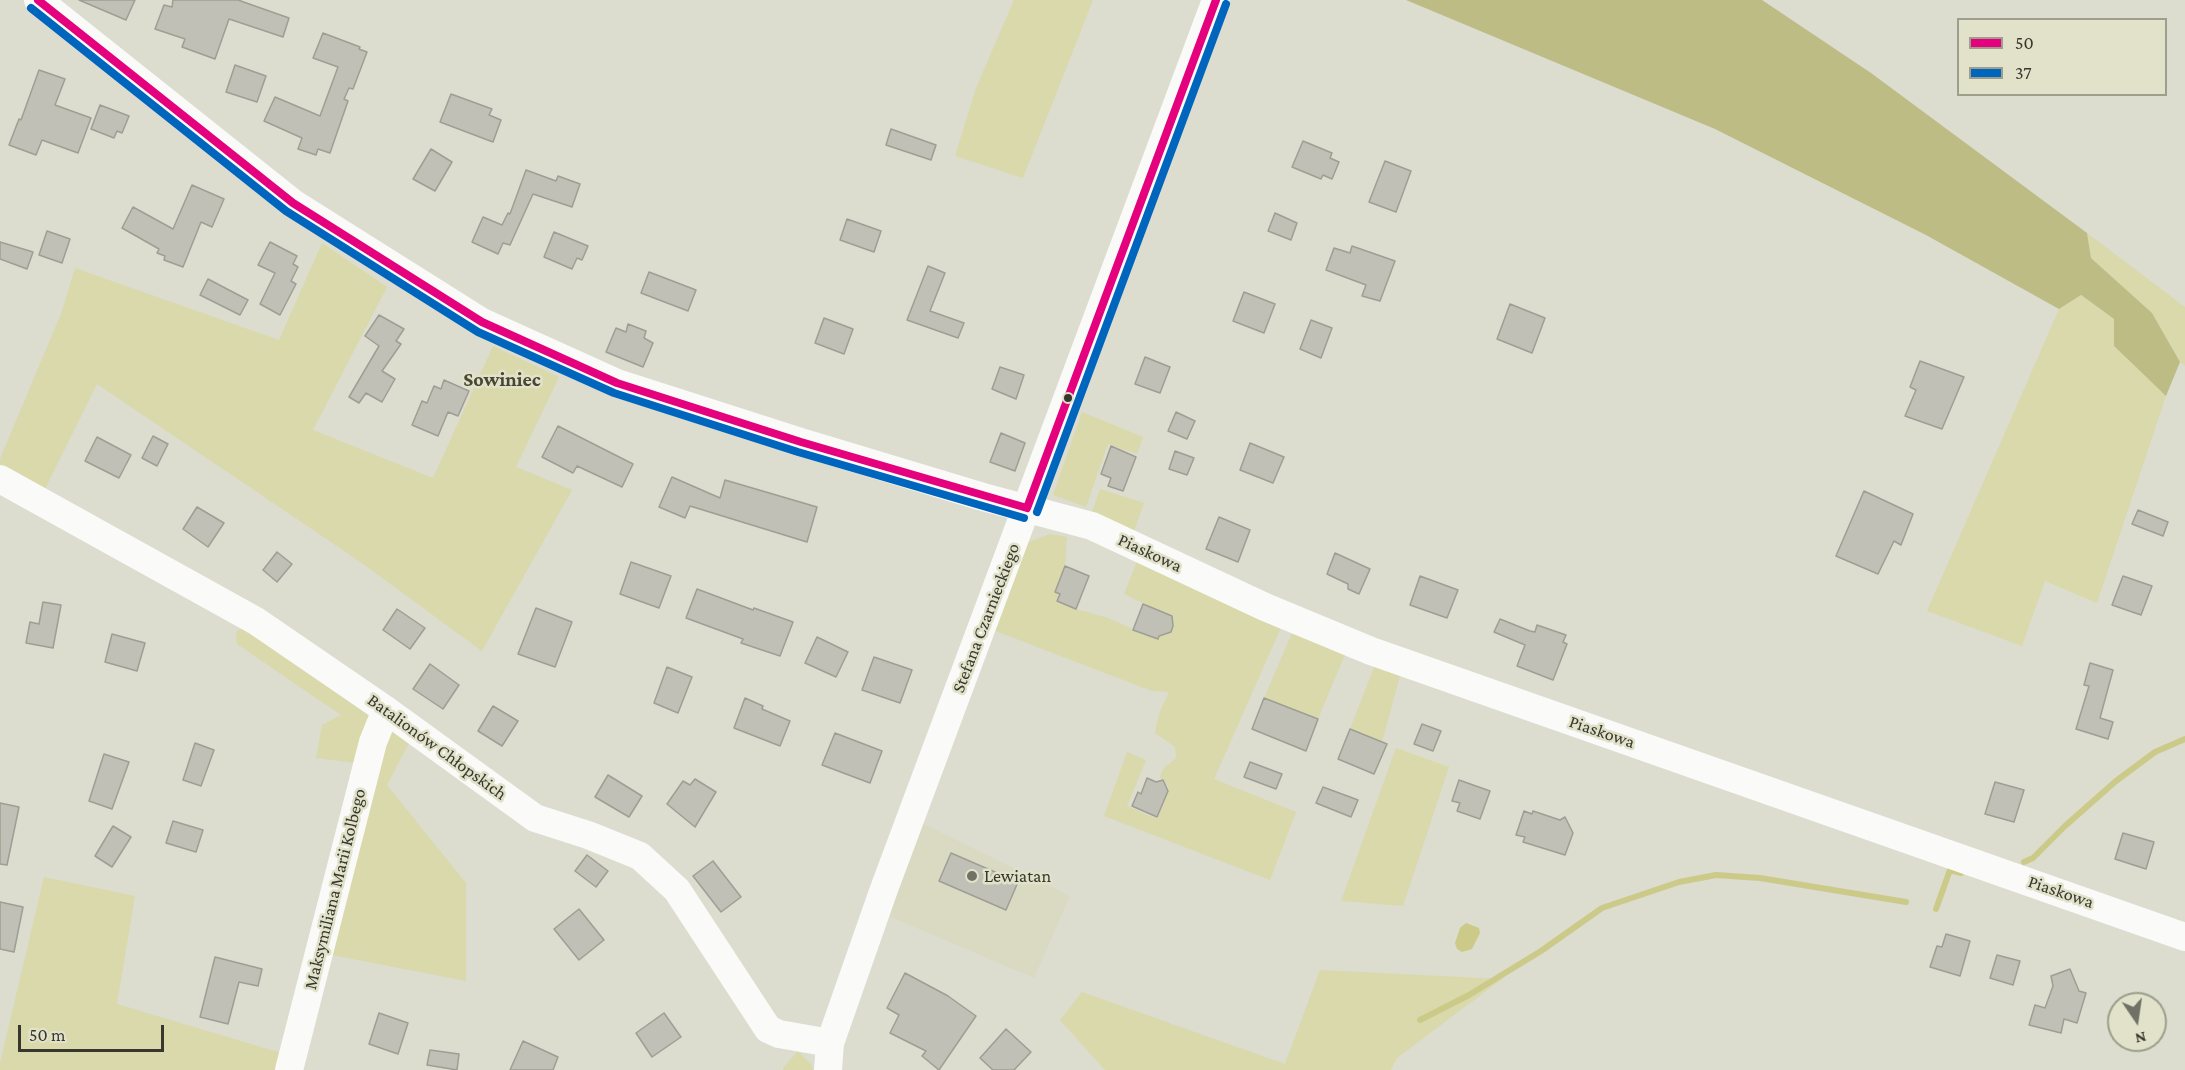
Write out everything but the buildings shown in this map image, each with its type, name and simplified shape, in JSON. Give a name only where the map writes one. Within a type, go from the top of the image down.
[{"type":"street","name":"Piaskowa","points":[[38,0],[293,203],[482,322],[616,383],[801,442],[1092,526],[1265,607],[1371,651],[2185,937]]},
{"type":"street","name":"Stefana Czarnieckiego","points":[[829,1056],[884,889],[1216,0]]},
{"type":"street","name":"Batalionów Chłopskich","points":[[0,478],[256,621],[386,710],[535,818],[588,835],[640,856],[677,890],[768,1029],[829,1056]]},
{"type":"street","name":"Maksymiliana Marii Kolbego","points":[[289,1070],[373,742],[386,710]]},
{"type":"shaded area","points":[[1406,0],[1762,0],[1871,73],[2087,233],[2091,258],[2152,313],[2180,362],[2166,396],[2114,346],[2114,319],[2081,295],[2059,309],[1926,235],[1715,129]]},
{"type":"shaded area","points":[[922,823],[1070,896],[1034,978],[886,915]]},
{"type":"shaded area","points":[[1466,923],[1479,928],[1480,933],[1472,949],[1462,952],[1457,949],[1455,943],[1460,928]]},
{"type":"green space","points":[[1014,0],[1093,0],[1023,178],[955,156],[976,88]]},
{"type":"green space","points":[[2087,233],[2185,307],[2185,366],[2180,362],[2152,313],[2091,258]]},
{"type":"green space","points":[[322,243],[387,287],[313,430],[433,478],[493,346],[559,377],[516,467],[572,490],[482,651],[359,561],[97,384],[45,489],[0,467],[0,459],[62,311],[75,268],[279,340]]},
{"type":"green space","points":[[2080,295],[2114,319],[2114,346],[2166,396],[2097,603],[2045,581],[2022,646],[1927,611],[2059,309]]},
{"type":"green space","points":[[1082,412],[1143,437],[1137,454],[1108,444],[1086,507],[1053,495]]},
{"type":"green space","points":[[1100,489],[1144,503],[1134,531],[1091,515]]},
{"type":"green space","points":[[1050,534],[1067,537],[1065,566],[1055,591],[1060,594],[1057,601],[1076,609],[1105,617],[1157,639],[1161,632],[1171,632],[1172,622],[1168,615],[1124,594],[1138,559],[1283,623],[1214,779],[1296,812],[1270,880],[1104,816],[1127,752],[1146,760],[1127,806],[1157,819],[1169,788],[1160,777],[1163,769],[1176,758],[1175,747],[1155,733],[1159,714],[1169,692],[1152,691],[993,630],[1026,543]]},
{"type":"green space","points":[[245,626],[372,718],[356,763],[316,758],[322,725],[341,715],[237,644],[236,632]]},
{"type":"green space","points":[[1293,631],[1346,652],[1318,719],[1264,698]]},
{"type":"green space","points":[[1375,665],[1400,676],[1382,742],[1350,729]]},
{"type":"green space","points":[[394,729],[409,743],[387,785],[466,883],[466,981],[327,954],[378,752]]},
{"type":"green space","points":[[1396,748],[1449,767],[1403,906],[1341,901]]},
{"type":"green space","points":[[44,877],[135,896],[117,1004],[281,1053],[277,1070],[0,1070]]},
{"type":"green space","points":[[1320,970],[1502,979],[1397,1058],[1391,1070],[1105,1070],[1060,1020],[1082,992],[1285,1064]]},
{"type":"green space","points":[[798,1051],[811,1064],[813,1070],[783,1070],[783,1068]]},
{"type":"waterway","points":[[2024,862],[2033,858],[2116,781],[2155,752],[2185,739]]},
{"type":"waterway","points":[[1936,909],[1950,870],[1961,873]]},
{"type":"waterway","points":[[1420,1020],[1469,995],[1541,951],[1602,908],[1679,882],[1716,875],[1760,878],[1906,902]]},
{"type":"transit line","name":"50","points":[[38,0],[293,203],[482,322],[617,383],[801,442],[1027,508]]},
{"type":"transit line","name":"50","points":[[1027,508],[1216,0]]},
{"type":"transit line","name":"37","points":[[1037,512],[1226,4]]},
{"type":"transit line","name":"37","points":[[31,8],[286,211],[478,332],[614,393],[798,452],[1024,518]]},
{"type":"place","name":"Lewiatan","points":[[972,876]]},
{"type":"district","name":"Sowiniec","points":[[502,380]]}]
